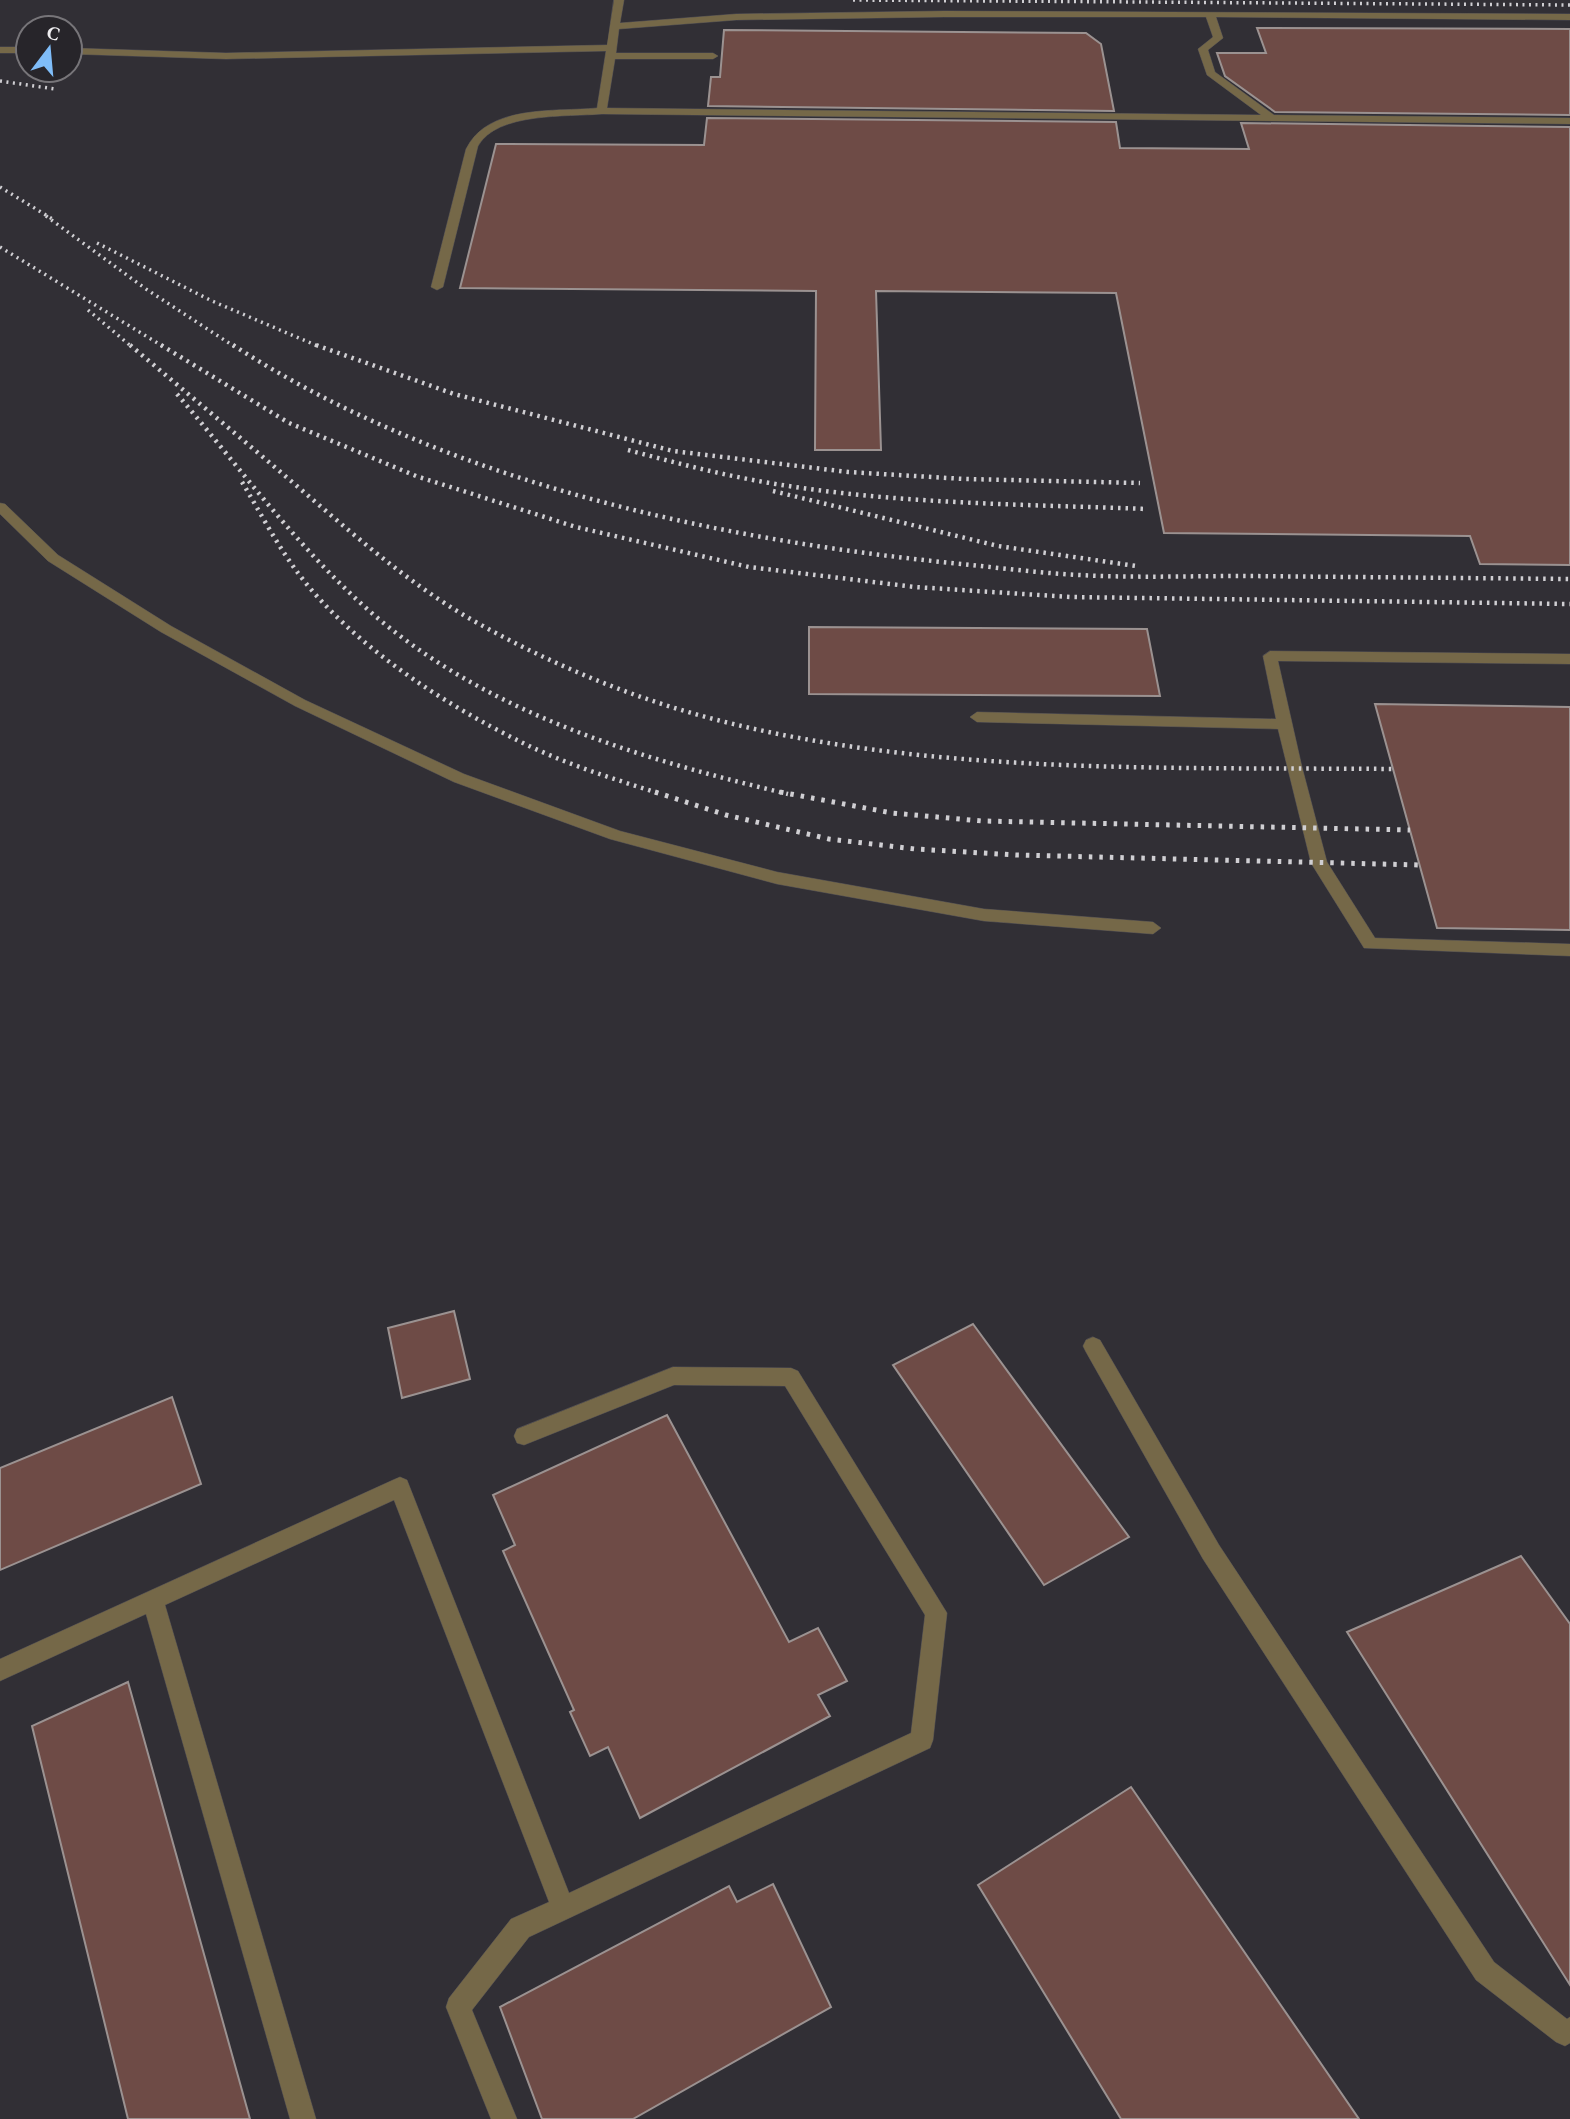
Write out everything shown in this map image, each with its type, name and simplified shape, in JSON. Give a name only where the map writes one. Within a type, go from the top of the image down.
[{"type":"lane","points":[[602,111],[619,0]]},
{"type":"lane","points":[[615,26],[648,26],[732,17],[1210,14],[1570,17]]},
{"type":"lane","points":[[1210,14],[1218,38],[1203,49],[1210,73],[1273,119]]},
{"type":"lane","points":[[84,51],[226,56],[611,52],[713,56]]},
{"type":"lane","points":[[436,287],[471,149],[477,137],[489,127],[514,120],[602,111],[1570,121]]},
{"type":"lane","points":[[0,507],[53,558],[166,629],[300,702],[459,778],[616,835],[776,878],[984,915],[1153,928]]},
{"type":"lane","points":[[1570,659],[1270,656],[1319,863],[1370,944],[1570,950]]},
{"type":"lane","points":[[977,717],[1284,724]]},
{"type":"lane","points":[[1093,1346],[1211,1552],[1485,1971],[1568,2035]]},
{"type":"lane","points":[[504,2119],[458,2007],[520,1928],[922,1740],[936,1612],[792,1377],[673,1376],[524,1436]]},
{"type":"lane","points":[[0,1670],[400,1487],[563,1908]]},
{"type":"lane","points":[[153,1600],[303,2119]]},
{"type":"building","points":[[1257,28],[1570,29],[1570,115],[1275,112],[1225,76],[1217,53],[1266,53]]},
{"type":"building","points":[[724,30],[1086,33],[1101,44],[1114,111],[708,106],[711,77],[720,77]]},
{"type":"building","points":[[707,118],[1116,122],[1120,148],[1249,149],[1241,123],[1570,127],[1570,565],[1480,564],[1470,536],[1164,533],[1116,293],[876,291],[881,450],[815,450],[816,291],[460,288],[496,144],[704,145]]},
{"type":"building","points":[[809,627],[1147,629],[1160,696],[809,694]]},
{"type":"building","points":[[1375,704],[1570,707],[1570,930],[1437,928]]},
{"type":"building","points":[[454,1311],[470,1379],[402,1398],[388,1328]]},
{"type":"building","points":[[973,1324],[1129,1537],[1044,1585],[893,1365]]},
{"type":"building","points":[[172,1397],[201,1484],[0,1570],[0,1468]]},
{"type":"building","points":[[667,1415],[789,1642],[818,1628],[847,1681],[818,1695],[830,1716],[640,1818],[608,1747],[590,1756],[570,1712],[574,1710],[503,1551],[515,1545],[493,1495]]},
{"type":"building","points":[[1521,1556],[1570,1624],[1570,1985],[1347,1632]]},
{"type":"building","points":[[128,1682],[250,2119],[128,2119],[32,1726]]},
{"type":"building","points":[[1131,1787],[1359,2119],[1121,2119],[978,1885]]},
{"type":"building","points":[[773,1884],[831,2007],[633,2119],[542,2119],[500,2007],[729,1886],[737,1902]]},
{"type":"railway","points":[[853,0],[1570,5]]},
{"type":"railway","points":[[0,81],[55,89]]},
{"type":"railway","points":[[0,187],[54,220]]},
{"type":"railway","points":[[46,216],[146,289],[235,347]]},
{"type":"railway","points":[[97,243],[212,301],[320,347]]},
{"type":"railway","points":[[0,247],[164,347]]},
{"type":"railway","points":[[88,310],[132,347]]},
{"type":"railway","points":[[130,345],[369,547],[436,597],[483,626],[534,652],[640,697],[695,714],[779,734],[952,758],[1130,767],[1393,769]]},
{"type":"railway","points":[[161,345],[289,423],[416,476],[576,527],[749,567],[915,587],[1070,597],[1570,604]]},
{"type":"railway","points":[[233,345],[315,393],[401,434],[491,468],[584,497],[773,539],[868,553],[1079,575],[1570,579]]},
{"type":"railway","points":[[316,345],[454,394],[673,451],[848,472],[965,479],[1140,483]]},
{"type":"railway","points":[[177,394],[321,564],[374,615],[419,650],[467,680],[570,729],[678,765],[781,792]]},
{"type":"railway","points":[[628,450],[737,477],[850,494],[949,502],[1146,509]]},
{"type":"railway","points":[[242,482],[298,573],[344,624],[400,670],[460,709],[521,742],[572,764],[661,794]]},
{"type":"railway","points":[[773,491],[998,546],[1136,566]]},
{"type":"railway","points":[[655,792],[726,815],[829,839],[915,849],[1016,855],[1420,865]]},
{"type":"railway","points":[[781,792],[892,813],[982,821],[1410,830]]},
{"type":"railway","points":[[781,792],[788,794]]}]
